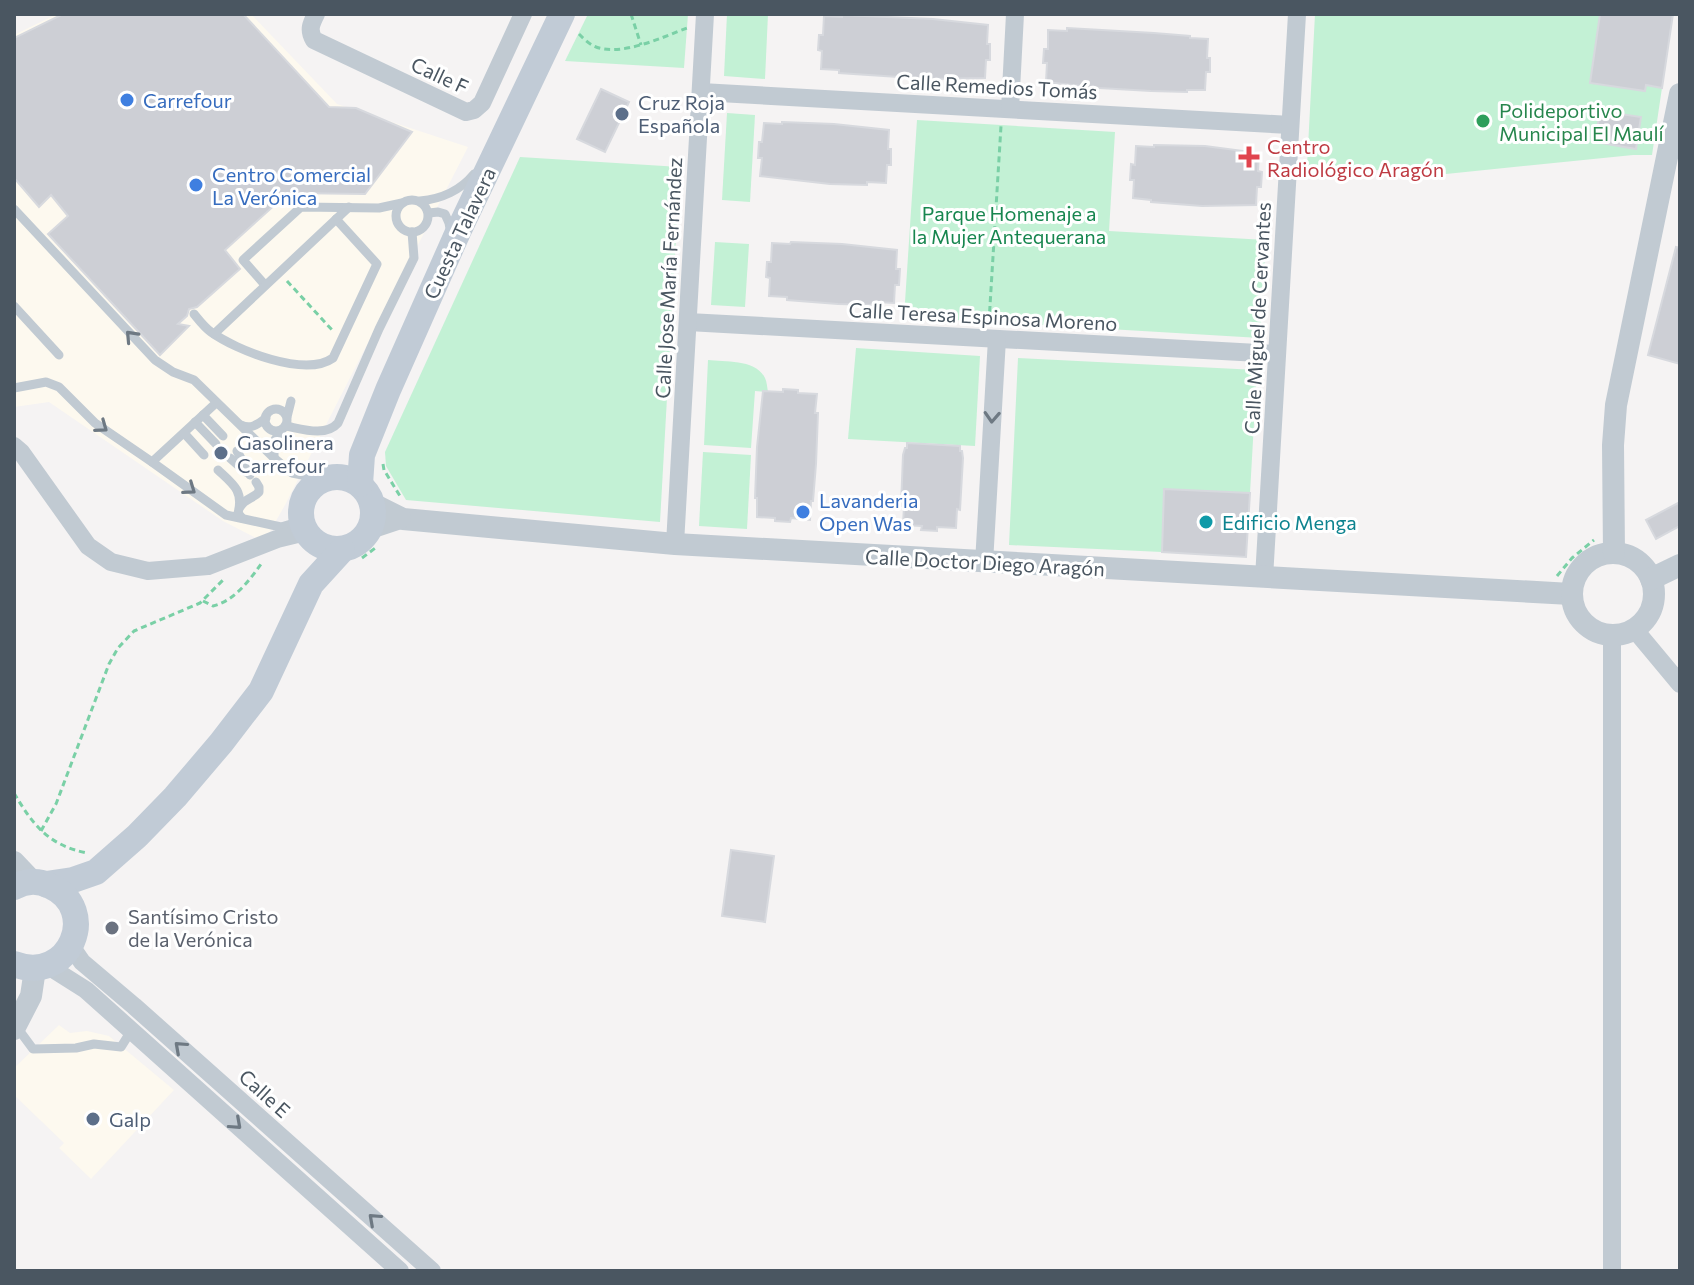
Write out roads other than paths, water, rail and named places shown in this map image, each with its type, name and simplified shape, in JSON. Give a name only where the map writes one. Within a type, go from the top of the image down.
[{"type":"main road","name":"Cuesta Talavera","points":[[353,494],[362,455],[450,251],[546,49],[571,24]]},
{"type":"main road","points":[[306,530],[319,545],[330,549],[342,550],[364,538],[353,494],[312,486],[304,496],[300,509],[306,530],[311,584]]},
{"type":"main road","points":[[31,884],[73,880],[93,863],[137,836],[175,797],[261,691],[311,584],[342,550]]},
{"type":"main road","points":[[32,966],[57,961],[71,946],[76,932],[76,917],[93,863]]},
{"type":"main road","points":[[31,884],[56,889],[65,896],[76,917]]},
{"type":"street","name":"Calle F","points":[[316,14],[310,26],[314,40],[466,112],[482,103],[523,14]]},
{"type":"street","points":[[1006,109],[1015,14]]},
{"type":"street","name":"Calle Miguel de Cervantes","points":[[1264,578],[1297,14]]},
{"type":"street","name":"Calle Jose María Fernández","points":[[675,544],[705,22]]},
{"type":"street","name":"Calle Remedios Tomás","points":[[701,92],[1290,125]]},
{"type":"street","points":[[1614,553],[1613,445],[1616,405],[1680,94]]},
{"type":"street","name":"Calle Teresa Espinosa Moreno","points":[[688,322],[1276,354]]},
{"type":"street","points":[[984,563],[993,338]]},
{"type":"street","points":[[14,446],[88,546],[111,562],[148,571],[208,566],[306,530]]},
{"type":"street","name":"Calle Doctor Diego Aragón","points":[[353,494],[400,518],[675,544],[1571,594]]},
{"type":"street","points":[[1601,554],[1626,555],[1637,560],[1651,579],[1654,593],[1652,607],[1635,630],[1625,634],[1612,636],[1590,629],[1574,607],[1571,594],[1580,569],[1601,554]]},
{"type":"street","points":[[1651,579],[1680,565]]},
{"type":"street","points":[[1635,630],[1680,684]]},
{"type":"street","points":[[1612,636],[1612,1271]]},
{"type":"street","points":[[14,862],[31,884]]},
{"type":"street","name":"Calle E","points":[[71,946],[82,962],[432,1271]]},
{"type":"street","points":[[15,1028],[31,996],[32,966],[86,990],[400,1271]]},
{"type":"lane","points":[[525,67],[546,49]]},
{"type":"lane","points":[[420,201],[457,189],[474,174],[509,101]]},
{"type":"lane","points":[[265,285],[243,260],[301,207],[383,208],[414,199],[426,206],[428,220],[424,227],[406,231],[381,212],[369,208]]},
{"type":"lane","points":[[399,225],[396,215],[402,203]]},
{"type":"lane","points":[[214,334],[349,207]]},
{"type":"lane","points":[[14,209],[150,356],[173,372],[194,380],[292,473],[353,494]]},
{"type":"lane","points":[[429,213],[442,213],[446,217],[451,231],[450,251]]},
{"type":"lane","points":[[194,314],[214,334],[268,358],[307,365],[323,364],[333,358],[377,264],[336,219]]},
{"type":"lane","points":[[269,414],[267,425],[274,431],[285,426],[323,431],[333,429],[338,423],[414,258],[412,232]]},
{"type":"lane","points":[[14,306],[59,355]]},
{"type":"lane","points":[[14,388],[46,382],[59,387],[100,428],[226,515],[306,530]]},
{"type":"lane","points":[[240,425],[248,428],[287,400],[285,426],[274,441],[274,458]]},
{"type":"lane","points":[[152,462],[216,403]]},
{"type":"lane","points":[[269,414],[282,411],[286,415],[285,426]]},
{"type":"lane","points":[[199,419],[219,440]]},
{"type":"lane","points":[[184,433],[204,455]]},
{"type":"lane","points":[[234,454],[259,487],[259,492],[244,500],[240,507],[238,513],[242,518]]},
{"type":"lane","points":[[218,470],[241,497],[240,507]]},
{"type":"lane","points":[[15,1028],[33,1049],[76,1048],[94,1044],[121,1047],[131,1031]]},
{"type":"place","name":"Carrefour","points":[[127,100]]},
{"type":"place","name":"Cruz Roja Española","points":[[622,114]]},
{"type":"place","name":"Polideportivo Municipal El Maulí","points":[[1483,121]]},
{"type":"place","name":"Centro Radiológico Aragón","points":[[1249,157]]},
{"type":"place","name":"Centro Comercial La Verónica","points":[[196,185]]},
{"type":"place","name":"Gasolinera Carrefour","points":[[221,453]]},
{"type":"place","name":"Lavanderia Open Was","points":[[803,512]]},
{"type":"place","name":"Edificio Menga","points":[[1206,522]]},
{"type":"place","name":"Santísimo Cristo de la Verónica","points":[[112,928]]},
{"type":"place","name":"Galp","points":[[93,1119]]},
{"type":"park label","name":"Parque Homenaje a la Mujer Antequerana","points":[[1009,224]]}]
